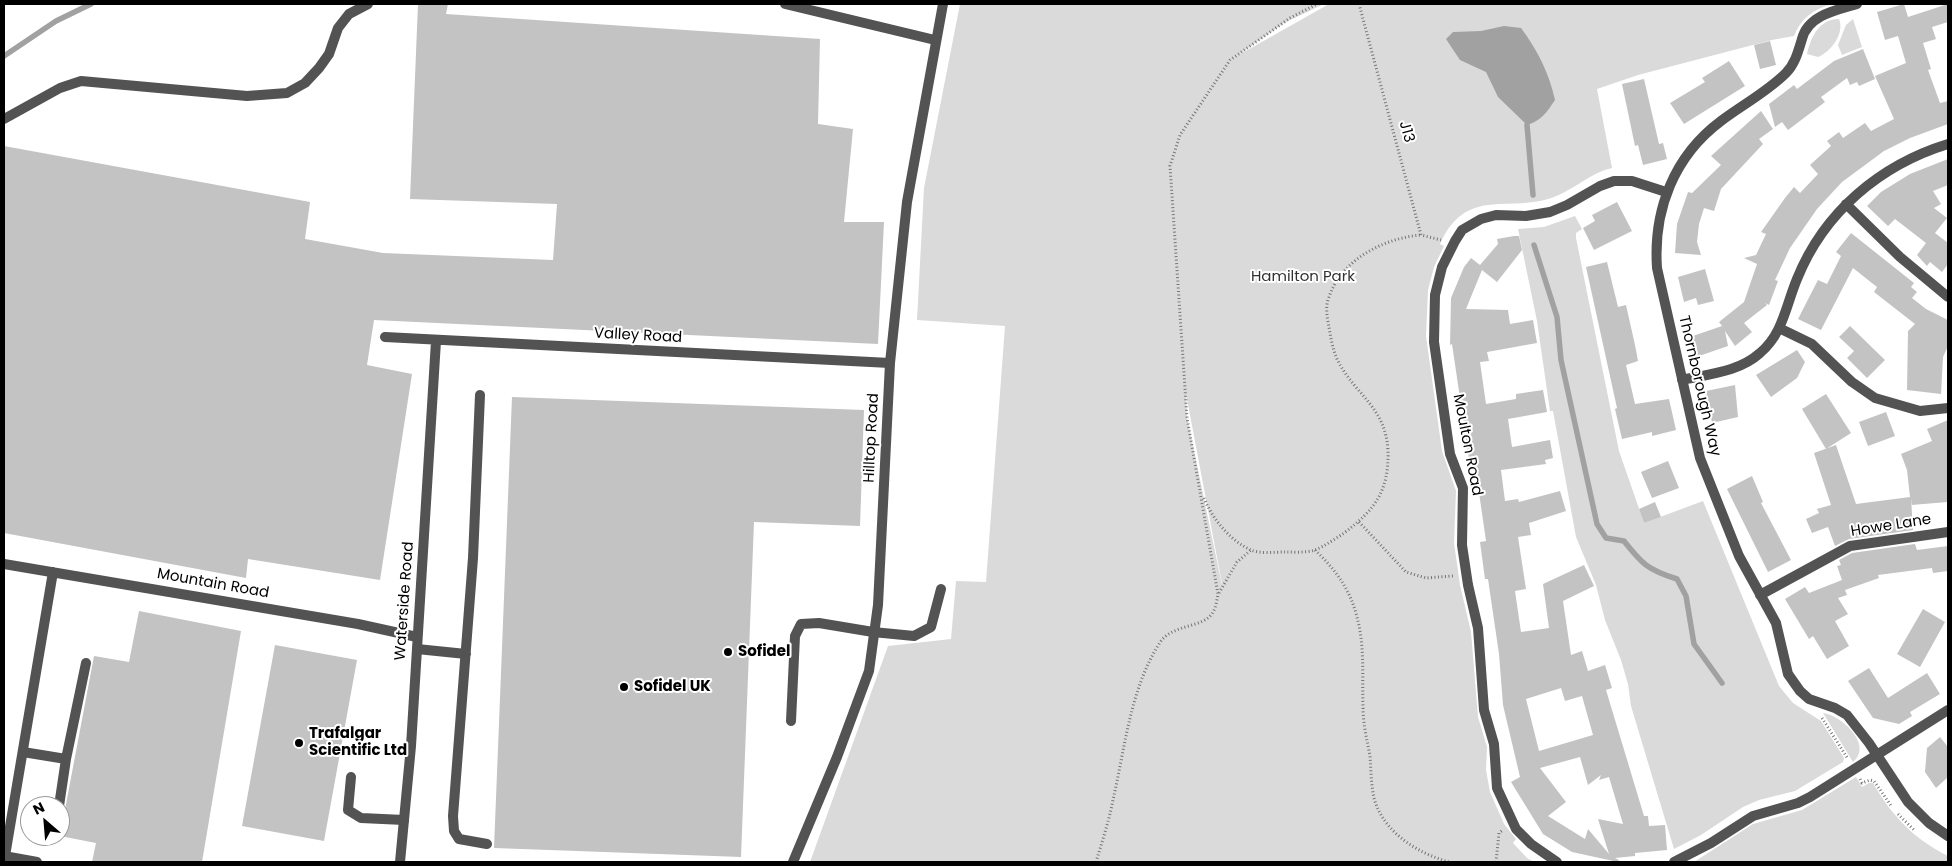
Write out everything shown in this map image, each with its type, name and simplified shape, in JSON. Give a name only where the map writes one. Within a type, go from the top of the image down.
[{"type":"street","points":[[4,119],[60,88],[81,80],[247,96],[287,93],[305,83],[319,68],[328,54],[338,28],[349,14],[368,4]]},
{"type":"street","points":[[785,4],[935,40]]},
{"type":"street","name":"Hilltop Road","points":[[793,862],[837,757],[868,670],[878,605],[890,363],[907,202],[943,4]]},
{"type":"street","name":"Thornborough Way","points":[[1857,4],[1827,13],[1810,25],[1804,34],[1797,57],[1790,68],[1772,85],[1719,122],[1695,144],[1666,192],[1659,224],[1657,261],[1702,464],[1739,556],[1778,630],[1788,674],[1800,691],[1812,700],[1835,708],[1847,715],[1914,809],[1929,823],[1948,836]]},
{"type":"street","points":[[1682,380],[1724,371],[1744,364],[1765,349],[1779,328],[1807,257],[1826,228],[1846,204],[1887,171],[1919,154],[1948,144]]},
{"type":"street","name":"Moulton Road","points":[[1557,862],[1527,840],[1513,823],[1501,801],[1495,780],[1494,744],[1484,710],[1478,628],[1466,575],[1461,531],[1464,488],[1449,448],[1433,325],[1437,286],[1452,245],[1462,230],[1481,219],[1496,215],[1526,216],[1550,212],[1609,182],[1627,180],[1666,192]]},
{"type":"street","points":[[1846,204],[1900,257],[1948,297]]},
{"type":"street","points":[[1779,328],[1812,344],[1852,382],[1875,398],[1920,411],[1948,408]]},
{"type":"street","name":"Valley Road","points":[[385,337],[890,363]]},
{"type":"street","name":"Waterside Road","points":[[400,862],[436,341]]},
{"type":"street","points":[[480,395],[473,558],[453,816],[454,831],[459,839],[487,844]]},
{"type":"street","name":"Howe Lane","points":[[1760,595],[1850,546],[1948,532]]},
{"type":"street","name":"Mountain Road","points":[[4,564],[417,636]]},
{"type":"street","points":[[34,862],[4,856],[53,572]]},
{"type":"street","points":[[791,721],[795,636],[801,624],[819,622],[873,632],[914,636],[931,627],[941,589]]},
{"type":"street","points":[[416,650],[466,654]]},
{"type":"street","points":[[60,796],[66,759],[86,663]]},
{"type":"street","points":[[1674,862],[1712,843],[1747,819],[1803,801],[1878,756],[1948,710]]},
{"type":"street","points":[[23,752],[66,759]]},
{"type":"street","points":[[351,777],[348,810],[360,818],[404,820]]},
{"type":"path","points":[[1218,594],[1202,493],[1187,418],[1170,166],[1180,135],[1230,60],[1290,18],[1317,4]]},
{"type":"path","name":"J13","points":[[1359,4],[1421,235]]},
{"type":"path","points":[[1202,493],[1219,524],[1252,550],[1283,552],[1315,550],[1359,522],[1374,507],[1381,494],[1388,463],[1386,439],[1378,413],[1337,358],[1328,323],[1327,302],[1338,280],[1357,259],[1385,244],[1421,235],[1432,236],[1452,245]]},
{"type":"path","points":[[1359,522],[1406,572],[1426,578],[1466,575]]},
{"type":"path","points":[[1096,862],[1113,803],[1133,704],[1159,643],[1164,637],[1175,630],[1203,620],[1211,615],[1218,594],[1237,562],[1252,550]]},
{"type":"path","points":[[1315,550],[1338,575],[1358,619],[1364,667],[1365,728],[1373,791],[1379,810],[1387,823],[1405,841],[1424,854],[1449,862]]},
{"type":"path","points":[[1812,700],[1862,783],[1870,780],[1877,784],[1900,817],[1918,834]]},
{"type":"path","points":[[1496,862],[1499,832],[1513,823]]},
{"type":"green space","name":"Hamilton Park","points":[[960,4],[1324,4],[1284,23],[1237,56],[1329,4],[1832,4],[1819,9],[1804,19],[1794,36],[1638,75],[1597,89],[1612,168],[1604,170],[1554,197],[1537,201],[1476,208],[1463,214],[1451,226],[1440,244],[1444,246],[1434,267],[1428,290],[1426,336],[1442,451],[1456,491],[1454,543],[1460,585],[1471,632],[1478,717],[1487,747],[1486,770],[1490,792],[1504,824],[1516,839],[1513,843],[1527,858],[1534,862],[810,862],[888,646],[951,639],[956,581],[986,582],[1005,326],[917,320],[924,188]],"holes":[[[1186,394],[1223,590],[1187,417]]]},
{"type":"green space","points":[[1839,19],[1840,30],[1838,36],[1828,51],[1818,57],[1807,54],[1817,30],[1826,22]]},
{"type":"green space","points":[[1853,19],[1862,47],[1842,55],[1838,45],[1846,25]]},
{"type":"green space","points":[[1575,216],[1582,229],[1576,233],[1576,238],[1619,451],[1644,523],[1703,501],[1779,686],[1793,703],[1821,721],[1844,758],[1843,762],[1795,791],[1759,800],[1743,807],[1701,835],[1674,849],[1631,706],[1628,684],[1621,660],[1605,620],[1596,585],[1576,537],[1553,411],[1550,411],[1537,321],[1518,229],[1544,227]]},
{"type":"green space","points":[[1823,713],[1838,719],[1853,732],[1860,747],[1858,755],[1853,762]]},
{"type":"green space","points":[[1856,777],[1862,787],[1873,783],[1888,806],[1905,826],[1925,842],[1948,856],[1948,862],[1694,862],[1753,824],[1802,810]]},
{"type":"shaded area","points":[[1504,26],[1521,28],[1538,54],[1553,90],[1555,100],[1540,118],[1527,125],[1498,97],[1486,72],[1460,60],[1446,39],[1453,32],[1481,31]]},
{"type":"building","points":[[418,4],[448,4],[446,14],[820,39],[818,124],[853,129],[844,222],[884,222],[878,344],[374,320],[367,365],[412,374],[380,580],[248,559],[246,578],[4,533],[4,146],[310,202],[305,239],[383,253],[553,260],[557,204],[410,199]]},
{"type":"building","points":[[1904,4],[1908,17],[1948,4],[1948,22],[1932,27],[1936,39],[1923,43],[1931,69],[1928,70],[1940,103],[1948,101],[1948,124],[1910,138],[1884,151],[1842,182],[1817,209],[1790,248],[1775,280],[1778,281],[1769,305],[1765,303],[1767,305],[1744,323],[1752,332],[1735,346],[1725,331],[1728,346],[1696,357],[1690,337],[1722,326],[1719,322],[1744,302],[1757,264],[1744,258],[1756,255],[1766,234],[1761,232],[1794,187],[1800,193],[1818,174],[1810,165],[1831,146],[1827,141],[1839,132],[1843,138],[1865,123],[1871,131],[1894,119],[1875,76],[1906,63],[1898,36],[1885,40],[1877,12]]},
{"type":"building","points":[[1770,41],[1776,65],[1760,69],[1754,45]]},
{"type":"building","points":[[1863,49],[1875,79],[1859,86],[1857,82],[1850,85],[1847,78],[1821,97],[1825,102],[1788,130],[1782,122],[1775,127],[1769,104],[1794,85],[1797,89],[1834,61]]},
{"type":"building","points":[[1729,61],[1745,86],[1684,124],[1670,103],[1705,82],[1702,78]]},
{"type":"building","points":[[1644,79],[1659,144],[1663,143],[1667,159],[1643,165],[1638,145],[1635,146],[1622,84]]},
{"type":"building","points":[[1761,111],[1773,129],[1759,139],[1763,144],[1721,189],[1714,211],[1704,208],[1699,224],[1697,242],[1701,255],[1675,253],[1677,224],[1688,192],[1692,193],[1721,165],[1711,156]]},
{"type":"building","points":[[1948,159],[1948,185],[1933,191],[1941,204],[1934,208],[1947,218],[1935,233],[1948,243],[1948,264],[1942,272],[1930,262],[1927,266],[1917,255],[1926,243],[1895,219],[1888,226],[1867,206],[1881,192],[1910,174]]},
{"type":"building","points":[[1617,202],[1632,231],[1594,250],[1583,228],[1595,221],[1592,215]]},
{"type":"building","points":[[1851,233],[1914,283],[1911,287],[1917,292],[1912,298],[1926,309],[1948,320],[1948,346],[1943,357],[1941,394],[1907,390],[1908,331],[1915,324],[1874,292],[1877,287],[1853,268],[1821,330],[1798,319],[1818,280],[1827,284],[1841,256],[1836,252]]},
{"type":"building","points":[[1519,236],[1522,250],[1497,282],[1482,270],[1466,309],[1508,310],[1510,324],[1533,320],[1537,343],[1487,352],[1489,361],[1480,362],[1486,404],[1516,399],[1516,394],[1543,390],[1547,412],[1508,419],[1512,447],[1550,440],[1553,458],[1545,460],[1546,464],[1501,470],[1505,501],[1518,499],[1519,502],[1560,491],[1566,511],[1529,523],[1531,535],[1518,537],[1526,589],[1515,591],[1521,632],[1549,628],[1543,584],[1584,565],[1594,586],[1563,601],[1571,655],[1582,651],[1588,671],[1605,665],[1612,688],[1606,690],[1644,816],[1648,816],[1649,826],[1665,825],[1667,850],[1635,853],[1635,856],[1615,858],[1619,860],[1618,862],[1572,852],[1543,834],[1511,782],[1520,777],[1503,705],[1499,654],[1488,579],[1485,579],[1480,542],[1486,541],[1474,458],[1469,459],[1452,344],[1450,345],[1451,298],[1464,267],[1471,258],[1480,265],[1498,244],[1497,239]],"holes":[[[1561,688],[1565,701],[1582,696],[1593,735],[1539,751],[1526,699]],[[1580,757],[1588,785],[1601,775],[1599,780],[1609,777],[1623,824],[1598,819],[1609,854],[1588,829],[1585,839],[1548,816],[1566,802],[1540,768]]]},
{"type":"building","points":[[1607,262],[1618,307],[1626,305],[1635,345],[1638,361],[1626,365],[1635,404],[1669,399],[1676,430],[1652,436],[1652,432],[1622,439],[1586,267]]},
{"type":"building","points":[[1705,269],[1714,301],[1698,305],[1696,298],[1684,302],[1678,277]]},
{"type":"building","points":[[1850,326],[1885,360],[1867,378],[1847,358],[1854,351],[1839,337]]},
{"type":"building","points":[[1797,350],[1805,362],[1797,378],[1771,397],[1756,375]]},
{"type":"building","points":[[1735,385],[1738,417],[1712,423],[1706,391]]},
{"type":"building","points":[[1826,394],[1851,433],[1826,449],[1802,409]]},
{"type":"building","name":"Sofidel UK","points":[[512,397],[864,410],[860,526],[754,522],[741,857],[494,848]]},
{"type":"building","points":[[1886,412],[1895,436],[1868,446],[1859,422]]},
{"type":"building","points":[[1948,420],[1948,502],[1911,505],[1913,530],[1849,539],[1835,546],[1828,527],[1812,533],[1806,519],[1819,513],[1817,509],[1831,505],[1814,453],[1836,445],[1856,504],[1910,497],[1907,470],[1901,454],[1932,441],[1927,429]]},
{"type":"building","points":[[1668,461],[1679,488],[1652,498],[1641,472]]},
{"type":"building","points":[[1752,476],[1763,502],[1761,503],[1791,560],[1768,572],[1727,489]]},
{"type":"building","points":[[1655,502],[1661,517],[1644,523],[1639,509]]},
{"type":"building","points":[[1915,544],[1917,550],[1948,546],[1948,571],[1933,573],[1932,568],[1878,575],[1879,578],[1845,590],[1847,595],[1838,598],[1848,614],[1835,621],[1849,646],[1827,659],[1813,636],[1809,639],[1785,599],[1805,587],[1809,593],[1842,580],[1837,566],[1841,565],[1839,560],[1852,553]]},
{"type":"building","points":[[1923,609],[1945,622],[1920,667],[1897,654]]},
{"type":"building","points":[[139,611],[241,631],[202,862],[92,862],[96,843],[70,838],[70,796],[68,796],[94,656],[129,662]]},
{"type":"building","name":"Trafalgar Scientific Ltd","points":[[275,645],[357,660],[324,841],[242,826]]},
{"type":"building","points":[[1869,668],[1888,698],[1927,673],[1940,694],[1910,712],[1912,716],[1899,724],[1873,718],[1848,681]]},
{"type":"building","points":[[1940,737],[1948,747],[1948,777],[1936,788],[1925,772],[1927,748]]},
{"type":"waterway","points":[[4,56],[56,21],[91,4]]},
{"type":"waterway","points":[[1527,125],[1533,195]]},
{"type":"waterway","points":[[1534,245],[1557,317],[1561,360],[1597,524],[1606,538],[1624,541],[1646,565],[1677,579],[1686,596],[1694,644],[1722,683]]},
{"type":"place","name":"Sofidel","points":[[728,652]]},
{"type":"place","name":"Sofidel UK","points":[[624,687]]},
{"type":"place","name":"Trafalgar Scientific Ltd","points":[[299,743]]}]
